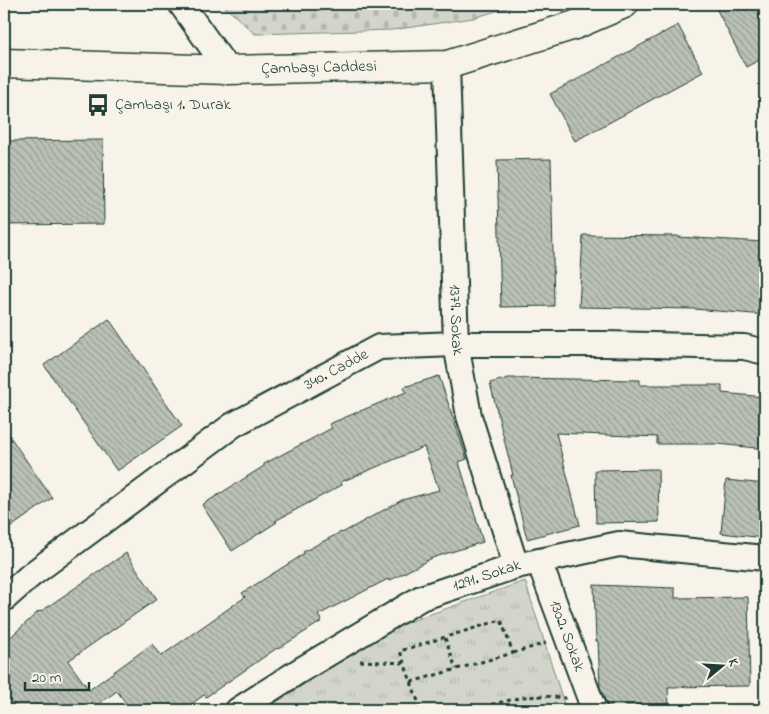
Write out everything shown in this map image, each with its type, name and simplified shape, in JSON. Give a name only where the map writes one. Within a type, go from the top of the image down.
[{"type":"main road","name":"Çambaşı Caddesi","points":[[4,63],[228,70],[447,65],[575,25],[624,4]]},
{"type":"street","points":[[181,4],[228,70]]},
{"type":"street","name":"1379. Sokak","points":[[447,65],[456,344],[469,416],[516,566]]},
{"type":"street","name":"340. Cadde","points":[[4,599],[31,575],[233,426],[379,347],[456,344],[605,344],[744,347],[765,352]]},
{"type":"street","name":"1291. Sokak","points":[[238,710],[421,598],[516,566],[620,544],[765,558]]},
{"type":"street","name":"1302. Sokak","points":[[539,561],[592,706]]},
{"type":"path","points":[[421,710],[400,651],[501,620],[513,652]]},
{"type":"path","points":[[411,682],[567,636]]},
{"type":"path","points":[[445,638],[456,669]]},
{"type":"path","points":[[468,710],[524,697],[545,696],[592,706]]},
{"type":"green space","points":[[222,4],[520,4],[473,18],[392,30],[255,34]]},
{"type":"green space","points":[[525,581],[566,710],[552,710],[540,706],[524,710],[277,710],[275,703],[391,628]]},
{"type":"building","points":[[714,4],[765,4],[765,57],[746,67]]},
{"type":"building","points":[[678,25],[703,72],[575,141],[550,94]]},
{"type":"building","points":[[103,140],[104,224],[4,225],[4,141]]},
{"type":"building","points":[[551,159],[554,306],[501,307],[497,160]]},
{"type":"building","points":[[583,235],[678,236],[765,242],[765,315],[694,309],[579,307]]},
{"type":"building","points":[[109,319],[182,426],[117,471],[44,365]]},
{"type":"building","points":[[439,376],[467,459],[459,462],[483,542],[432,558],[318,615],[322,621],[277,648],[206,697],[204,695],[183,710],[131,710],[117,691],[90,710],[4,710],[4,643],[39,611],[126,553],[157,599],[68,661],[89,690],[152,644],[161,656],[245,597],[242,593],[304,554],[303,552],[402,500],[439,490],[424,447],[341,482],[342,485],[275,521],[277,522],[232,551],[202,505],[264,466],[264,464],[332,428],[329,424],[406,392],[404,387]]},
{"type":"building","points":[[508,378],[640,380],[640,385],[722,385],[722,393],[765,397],[765,449],[718,444],[657,444],[657,437],[556,433],[580,525],[527,539],[490,383]]},
{"type":"building","points":[[4,428],[52,498],[4,532]]},
{"type":"building","points":[[658,469],[659,522],[596,523],[595,470]]},
{"type":"building","points":[[726,480],[765,484],[764,538],[721,533]]},
{"type":"building","points":[[594,585],[675,588],[675,598],[748,597],[750,686],[668,687],[669,705],[607,705],[600,687]]},
{"type":"place","name":"Çambaşı 1. Durak","points":[[98,105]]}]
